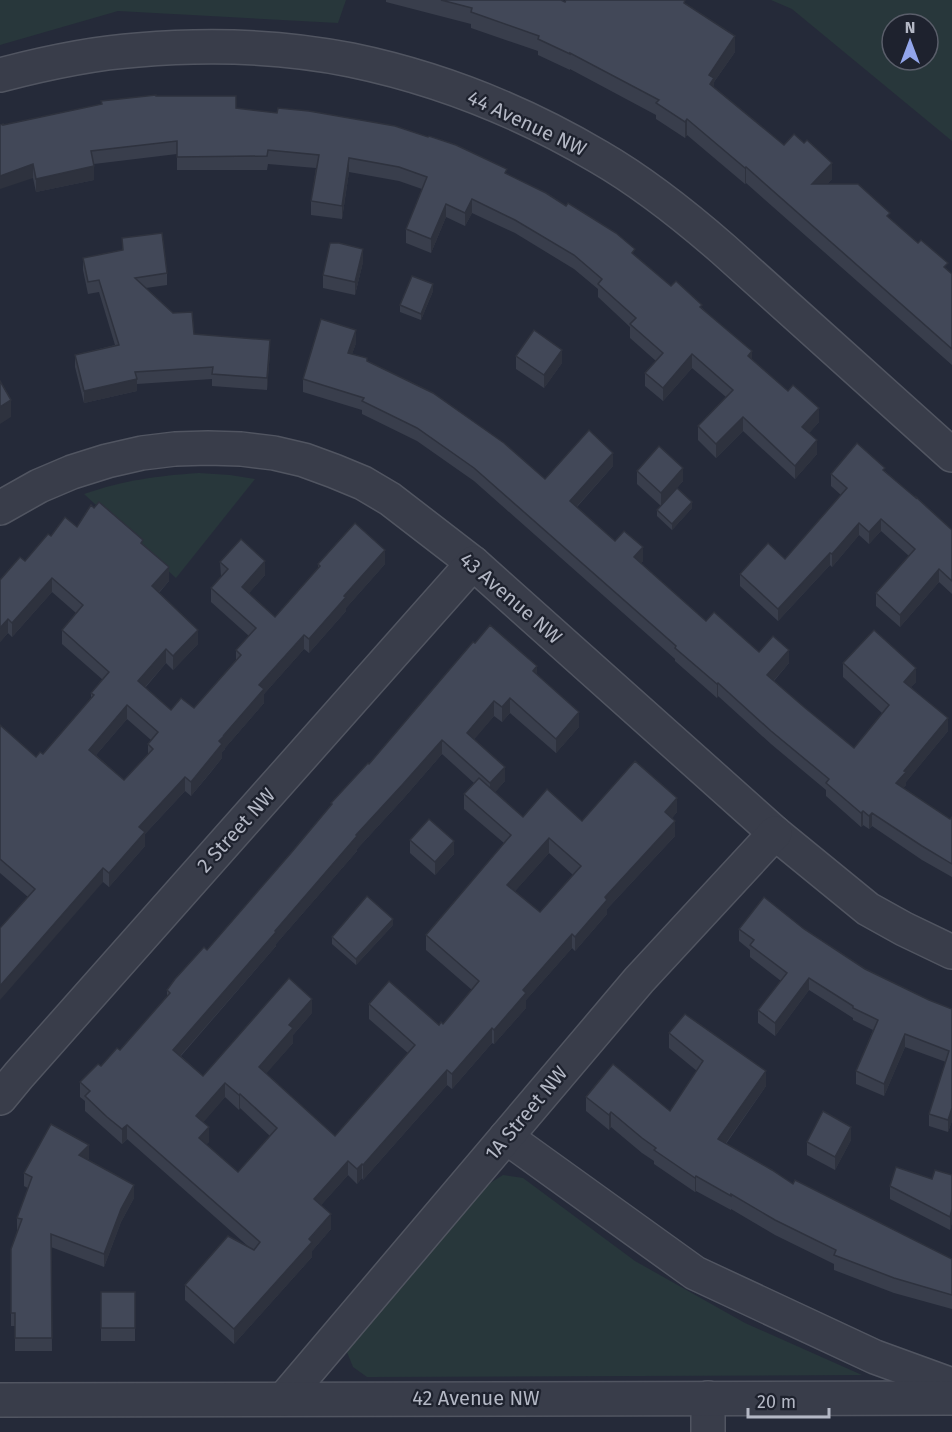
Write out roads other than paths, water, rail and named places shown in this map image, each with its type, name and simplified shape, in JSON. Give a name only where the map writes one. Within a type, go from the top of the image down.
[{"type":"street","name":"44 Avenue NW","points":[[0,75],[39,65],[137,50],[244,47],[350,60],[416,76],[458,90],[556,133],[601,158],[644,186],[723,249],[952,455]]},
{"type":"street","name":"43 Avenue NW","points":[[0,508],[39,486],[72,472],[106,461],[175,449],[241,449],[274,453],[304,460],[363,483],[390,498],[473,563],[775,833],[868,909],[952,952]]},
{"type":"street","name":"2 Street NW","points":[[0,1098],[473,563]]},
{"type":"street","name":"1A Street NW","points":[[284,1399],[639,980],[775,833]]},
{"type":"street","points":[[506,1137],[695,1273],[875,1357],[952,1385]]},
{"type":"street","points":[[708,1398],[708,1432]]},
{"type":"street","name":"42 Avenue NW","points":[[0,1400],[952,1398]]}]
